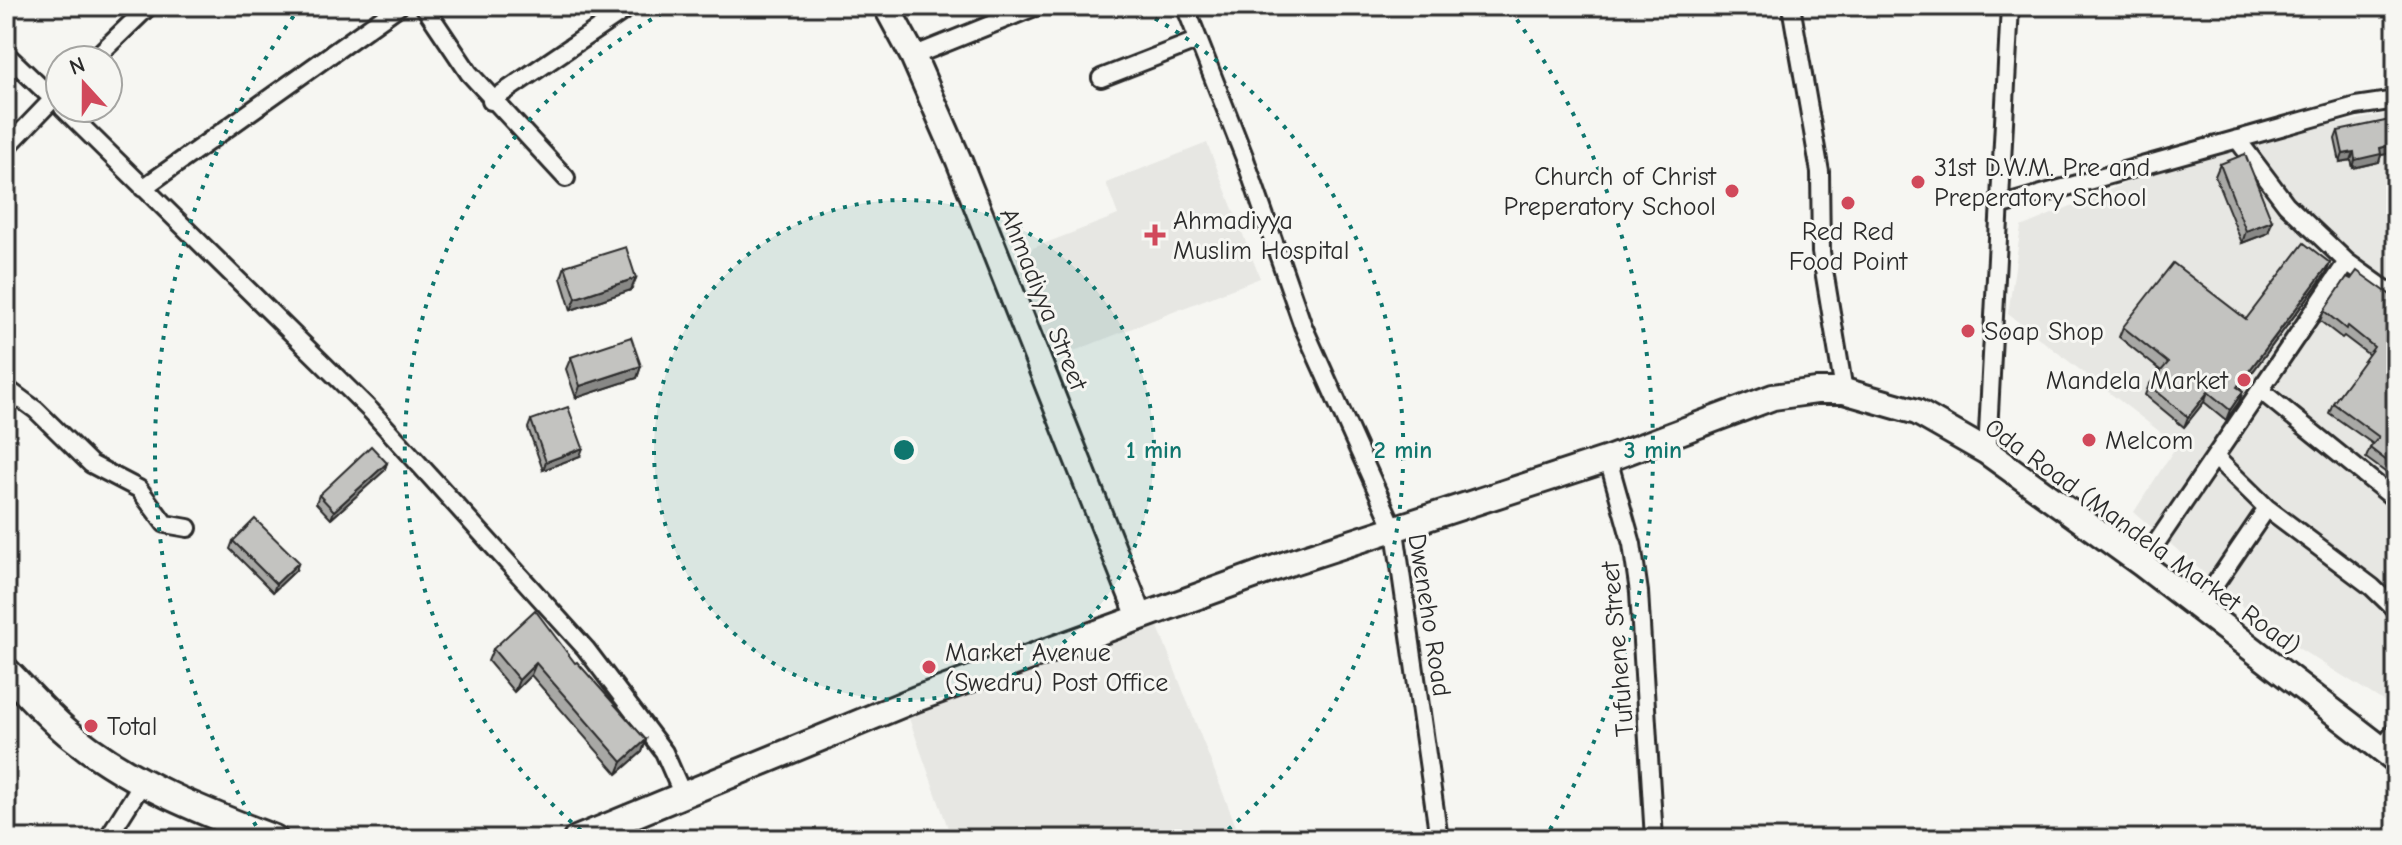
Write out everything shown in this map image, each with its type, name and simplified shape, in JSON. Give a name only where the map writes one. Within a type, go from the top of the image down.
[{"type":"main road","points":[[6,671],[71,735],[119,770],[274,839]]},
{"type":"street","points":[[110,44],[149,6]]},
{"type":"street","points":[[143,188],[399,6]]},
{"type":"street","points":[[424,6],[491,101],[566,178]]},
{"type":"street","points":[[491,101],[631,6]]},
{"type":"street","name":"Ahmadiyya Street","points":[[886,6],[913,56],[959,161],[1140,617]]},
{"type":"street","points":[[913,56],[1037,6]]},
{"type":"street","name":"Dweneho Road","points":[[1185,6],[1196,41],[1244,156],[1303,326],[1395,531],[1439,839]]},
{"type":"street","points":[[1791,6],[1820,172],[1821,252],[1844,391]]},
{"type":"street","points":[[1987,452],[2010,6]]},
{"type":"street","points":[[1101,78],[1196,41]]},
{"type":"street","points":[[6,54],[44,88]]},
{"type":"street","points":[[1999,206],[2356,106],[2396,100]]},
{"type":"street","points":[[6,148],[44,114]]},
{"type":"street","points":[[81,124],[371,411],[586,649],[664,752],[682,793]]},
{"type":"street","points":[[2237,139],[2286,204],[2347,262],[2396,297]]},
{"type":"street","points":[[2142,564],[2347,262]]},
{"type":"street","points":[[6,388],[36,410],[91,464],[139,489],[165,524],[188,528]]},
{"type":"street","points":[[2260,390],[2396,500]]},
{"type":"street","name":"Oda Road (Mandela Market Road)","points":[[576,839],[916,699],[1289,563],[1395,531],[1608,459],[1773,397],[1844,391],[1917,412],[1987,452],[2391,746]]},
{"type":"street","points":[[2215,457],[2267,508],[2372,587],[2396,610]]},
{"type":"street","name":"Tufuhene Street","points":[[1608,459],[1632,544],[1639,592],[1654,839]]},
{"type":"street","points":[[2199,608],[2267,508]]},
{"type":"street","points":[[107,839],[143,782]]},
{"type":"shaded area","name":"Mandela Market","points":[[2396,112],[2396,698],[2391,706],[2268,629],[2134,512],[2177,445],[2008,314],[2021,227],[2201,151]]},
{"type":"shaded area","name":"Ahmadiyya Muslim Hospital","points":[[1207,143],[1260,278],[1056,358],[1015,255],[1118,215],[1106,183]]},
{"type":"shaded area","points":[[1150,606],[1241,839],[952,839],[901,696]]},
{"type":"building","points":[[2390,120],[2395,144],[2380,148],[2381,154],[2355,160],[2354,152],[2343,154],[2338,131]]},
{"type":"building","points":[[2245,154],[2272,221],[2246,231],[2220,164]]},
{"type":"building","points":[[2304,243],[2330,263],[2237,387],[2243,391],[2230,410],[2208,392],[2188,417],[2149,385],[2168,363],[2123,327],[2173,263],[2246,319]]},
{"type":"building","points":[[626,247],[636,278],[576,298],[565,266]]},
{"type":"building","points":[[2357,271],[2396,299],[2396,468],[2370,448],[2379,437],[2333,403],[2374,347],[2324,311],[2347,277],[2351,279]]},
{"type":"building","points":[[631,337],[641,366],[580,386],[571,357]]},
{"type":"building","points":[[568,407],[583,448],[546,462],[531,420]]},
{"type":"building","points":[[371,446],[387,463],[334,511],[319,495]]},
{"type":"building","points":[[255,519],[299,562],[276,584],[233,541]]},
{"type":"building","points":[[535,610],[575,663],[646,740],[622,762],[536,663],[519,680],[493,649]]},
{"type":"place","name":"31st D.W.M. Pre and Preperatory School","points":[[1918,182]]},
{"type":"place","name":"Church of Christ Preperatory School","points":[[1732,191]]},
{"type":"place","name":"Red Red Food Point","points":[[1848,203]]},
{"type":"place","name":"Ahmadiyya Muslim Hospital","points":[[1155,235]]},
{"type":"place","name":"Soap Shop","points":[[1968,331]]},
{"type":"place","name":"Mandela Market","points":[[2244,380]]},
{"type":"place","name":"Melcom","points":[[2089,440]]},
{"type":"place","name":"Market Avenue (Swedru) Post Office","points":[[929,667]]},
{"type":"place","name":"Total","points":[[91,726]]}]
